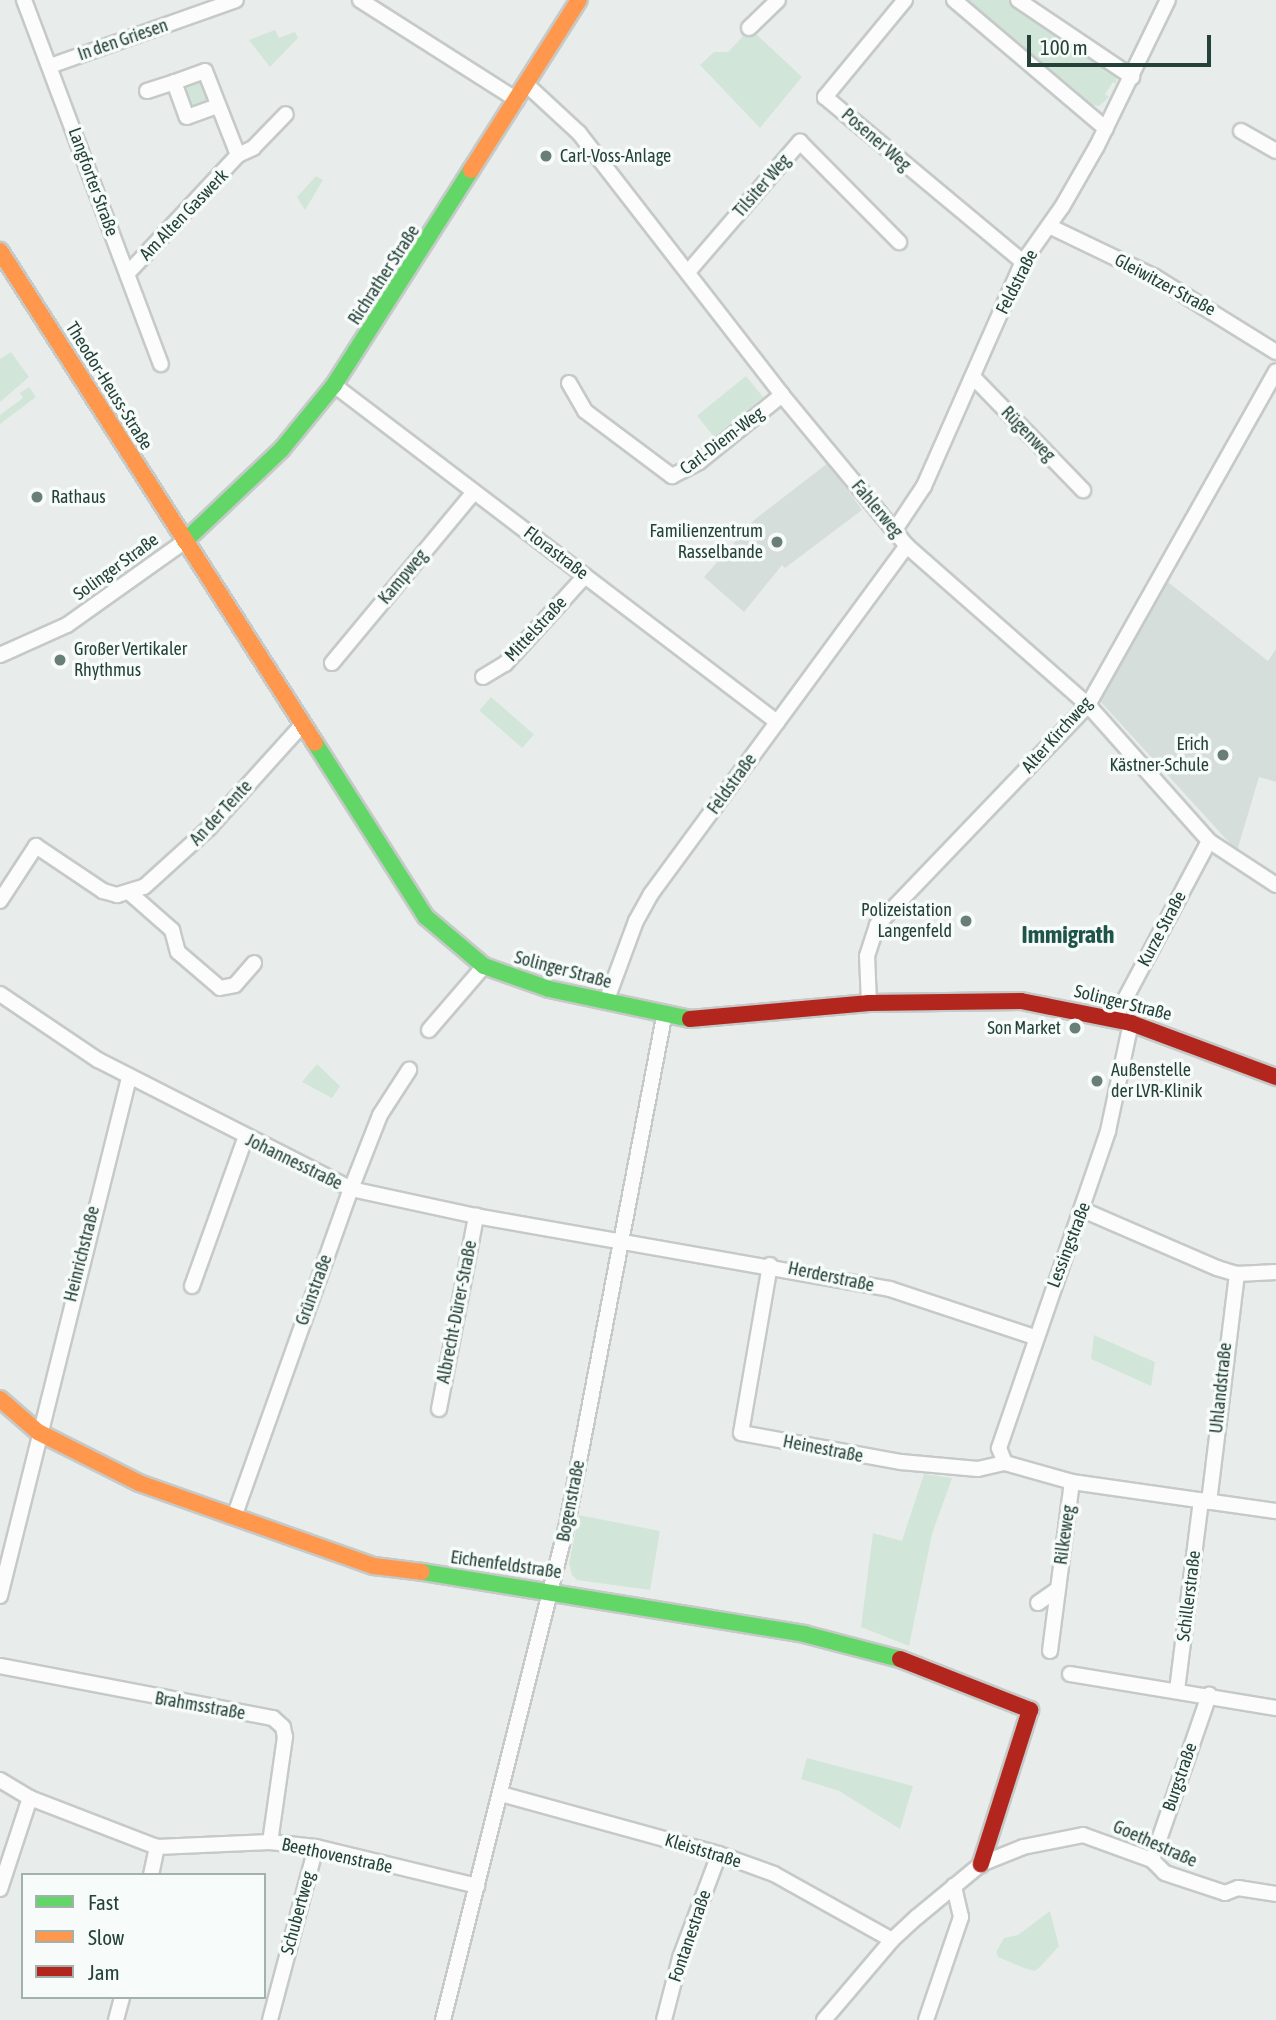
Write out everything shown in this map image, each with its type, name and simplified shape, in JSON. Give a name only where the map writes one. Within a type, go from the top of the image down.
[{"type":"street","name":"Langforter Straße","points":[[24,0],[161,364]]},
{"type":"street","name":"In den Griesen","points":[[50,66],[236,0]]},
{"type":"street","points":[[360,0],[517,100]]},
{"type":"street","name":"Richrather Straße","points":[[185,541],[281,450],[334,385],[579,0]]},
{"type":"street","points":[[749,28],[778,0]]},
{"type":"street","name":"Posener Weg","points":[[905,0],[825,97],[1023,262]]},
{"type":"street","points":[[954,0],[1106,129]]},
{"type":"street","points":[[1018,0],[1132,77]]},
{"type":"street","name":"Feldstraße","points":[[894,531],[924,486],[1023,262],[1049,226],[1106,129],[1168,0]]},
{"type":"street","name":"Am Alten Gaswerk","points":[[147,91],[205,71],[239,155]]},
{"type":"street","points":[[174,82],[187,117],[218,106]]},
{"type":"street","name":"Fahlerweg","points":[[527,84],[579,133],[782,395],[907,546],[1088,705],[1209,841],[1276,885]]},
{"type":"street","name":"Am Alten Gaswerk","points":[[127,274],[239,155],[253,148],[286,114]]},
{"type":"street","points":[[1241,131],[1276,151]]},
{"type":"street","name":"Tilsiter Weg","points":[[688,272],[800,142],[899,242]]},
{"type":"street","name":"Gleiwitzer Straße","points":[[1049,226],[1155,277],[1276,352]]},
{"type":"street","name":"Theodor-Heuss-Straße","points":[[0,251],[185,541]]},
{"type":"street","name":"Alter Kirchweg","points":[[869,1003],[867,956],[877,925],[1088,705],[1276,371]]},
{"type":"street","name":"Rügenweg","points":[[972,377],[1083,490]]},
{"type":"street","name":"Carl-Diem-Weg","points":[[569,383],[585,411],[672,476],[699,462],[782,395]]},
{"type":"street","name":"Florastraße","points":[[334,385],[777,722]]},
{"type":"street","name":"Kampweg","points":[[332,663],[474,492]]},
{"type":"street","name":"Solinger Straße","points":[[0,655],[67,625],[185,541],[426,917],[484,966],[515,979],[664,1017],[698,1020],[869,1003],[1021,1001],[1124,1020],[1276,1077]]},
{"type":"street","name":"Feldstraße","points":[[606,1002],[636,921],[651,894],[907,546]]},
{"type":"street","name":"Mittelstraße","points":[[482,677],[505,664],[585,576]]},
{"type":"street","name":"An der Tente","points":[[131,894],[154,881],[209,828],[303,724]]},
{"type":"street","name":"Kurze Straße","points":[[1124,1020],[1209,841]]},
{"type":"street","points":[[0,901],[36,846],[103,891],[131,894],[172,930],[178,952],[220,988],[235,985],[254,963]]},
{"type":"street","points":[[429,1030],[484,966]]},
{"type":"street","name":"Johannesstraße","points":[[0,994],[130,1078],[246,1139],[351,1189],[476,1216],[623,1242]]},
{"type":"street","name":"Bogenstraße","points":[[443,2020],[552,1590],[623,1242],[664,1017]]},
{"type":"street","name":"Lessingstraße","points":[[1005,1462],[999,1448],[1034,1337],[1083,1210],[1108,1131],[1124,1020]]},
{"type":"street","name":"Grünstraße","points":[[234,1517],[351,1189],[380,1115],[409,1070]]},
{"type":"street","name":"Heinrichstraße","points":[[0,1597],[38,1432],[130,1078]]},
{"type":"street","points":[[192,1286],[246,1139]]},
{"type":"street","points":[[1083,1210],[1237,1273],[1276,1272]]},
{"type":"street","name":"Albrecht-Dürer-Straße","points":[[439,1409],[476,1216]]},
{"type":"street","name":"Herderstraße","points":[[623,1242],[770,1265],[890,1289],[1034,1337]]},
{"type":"street","name":"Heinestraße","points":[[770,1265],[741,1433],[888,1460],[978,1469],[1005,1462],[1072,1482]]},
{"type":"street","name":"Uhlandstraße","points":[[1205,1502],[1237,1273]]},
{"type":"street","name":"Eichenfeldstraße","points":[[0,1399],[38,1432],[139,1483],[374,1566],[552,1590],[854,1646],[922,1665],[1030,1710],[981,1864]]},
{"type":"street","points":[[1072,1482],[1276,1511]]},
{"type":"street","name":"Rilkeweg","points":[[1050,1651],[1072,1482]]},
{"type":"street","name":"Schillerstraße","points":[[1177,1690],[1205,1502]]},
{"type":"street","name":"Rilkeweg","points":[[1038,1603],[1058,1589]]},
{"type":"street","name":"Brahmsstraße","points":[[0,1666],[273,1718],[285,1737],[270,1842]]},
{"type":"street","points":[[1070,1674],[1276,1708]]},
{"type":"street","name":"Burgstraße","points":[[1152,1860],[1209,1695]]},
{"type":"street","name":"Beethovenstraße","points":[[0,1780],[30,1798],[158,1847],[270,1842],[316,1847],[477,1886]]},
{"type":"street","name":"Kleiststraße","points":[[500,1794],[719,1854],[774,1874],[892,1940]]},
{"type":"street","points":[[0,1889],[30,1798]]},
{"type":"street","name":"Goethestraße","points":[[824,2020],[892,1940],[954,1886],[981,1864],[1023,1847],[1083,1835],[1152,1860],[1165,1873],[1225,1893],[1238,1888],[1276,1894]]},
{"type":"street","points":[[152,1873],[158,1847]]},
{"type":"street","name":"Schubertweg","points":[[270,2020],[316,1847]]},
{"type":"street","name":"Fontanestraße","points":[[664,2020],[680,1958],[719,1854]]},
{"type":"street","points":[[926,2020],[961,1916],[954,1886]]},
{"type":"street","points":[[116,2020],[121,1999]]},
{"type":"shaded area","name":"Familienzentrum Rasselbande","points":[[828,463],[862,510],[785,568],[782,565],[744,612],[704,577],[754,520]]},
{"type":"shaded area","points":[[1168,582],[1268,661],[1276,649],[1276,782],[1259,777],[1237,851],[1100,701]]},
{"type":"green space","points":[[968,0],[1008,0],[1117,74],[1116,84],[1113,82],[1105,94],[1109,97],[1099,106],[1091,105]]},
{"type":"green space","points":[[275,30],[279,38],[295,32],[298,38],[270,67],[249,40]]},
{"type":"green space","points":[[747,32],[754,32],[802,77],[760,128],[700,65],[714,52],[728,52]]},
{"type":"green space","points":[[197,81],[206,85],[210,94],[206,103],[197,107],[188,103],[184,94],[188,85]]},
{"type":"green space","points":[[316,176],[323,180],[305,210],[297,197]]},
{"type":"green space","points":[[11,352],[29,377],[0,402],[0,359]]},
{"type":"green space","points":[[746,376],[763,397],[714,437],[697,416]]},
{"type":"green space","points":[[29,387],[36,397],[0,424],[0,415],[23,398],[20,393]]},
{"type":"green space","points":[[491,697],[534,734],[522,748],[479,711]]},
{"type":"green space","points":[[317,1064],[340,1086],[332,1098],[302,1082]]},
{"type":"green space","points":[[1094,1335],[1155,1362],[1151,1386],[1091,1359]]},
{"type":"green space","points":[[924,1474],[952,1478],[932,1534],[909,1646],[861,1627],[873,1533],[902,1541]]},
{"type":"green space","points":[[579,1515],[660,1531],[650,1590],[577,1580],[572,1575],[569,1563]]},
{"type":"green space","points":[[807,1758],[913,1786],[900,1829],[839,1791],[801,1779]]},
{"type":"green space","points":[[1050,1911],[1059,1946],[1041,1966],[1035,1971],[998,1957],[996,1952],[1004,1938],[1018,1935]]},
{"type":"traffic: fast","points":[[185,541],[281,450],[334,385],[471,170]]},
{"type":"traffic: fast","points":[[315,743],[426,917],[484,966],[549,989],[690,1019]]},
{"type":"traffic: fast","points":[[422,1572],[804,1634],[900,1659]]},
{"type":"traffic: slow","points":[[471,170],[579,0]]},
{"type":"traffic: slow","points":[[0,251],[315,743]]},
{"type":"traffic: slow","points":[[0,1399],[38,1432],[139,1483],[374,1566],[422,1572]]},
{"type":"traffic: jam","points":[[690,1019],[869,1003],[1021,1001],[1131,1023],[1276,1077]]},
{"type":"traffic: jam","points":[[900,1659],[1030,1710],[981,1864]]},
{"type":"place","name":"Carl-Voss-Anlage","points":[[546,156]]},
{"type":"place","name":"Rathaus","points":[[37,497]]},
{"type":"place","name":"Familienzentrum Rasselbande","points":[[777,542]]},
{"type":"place","name":"Großer Vertikaler Rhythmus","points":[[60,660]]},
{"type":"place","name":"Erich Kästner-Schule","points":[[1223,755]]},
{"type":"place","name":"Polizeistation Langenfeld","points":[[966,921]]},
{"type":"place","name":"Son Market","points":[[1075,1028]]},
{"type":"place","name":"Außenstelle der LVR-Klinik","points":[[1097,1081]]},
{"type":"district","name":"Immigrath","points":[[1068,935]]}]
